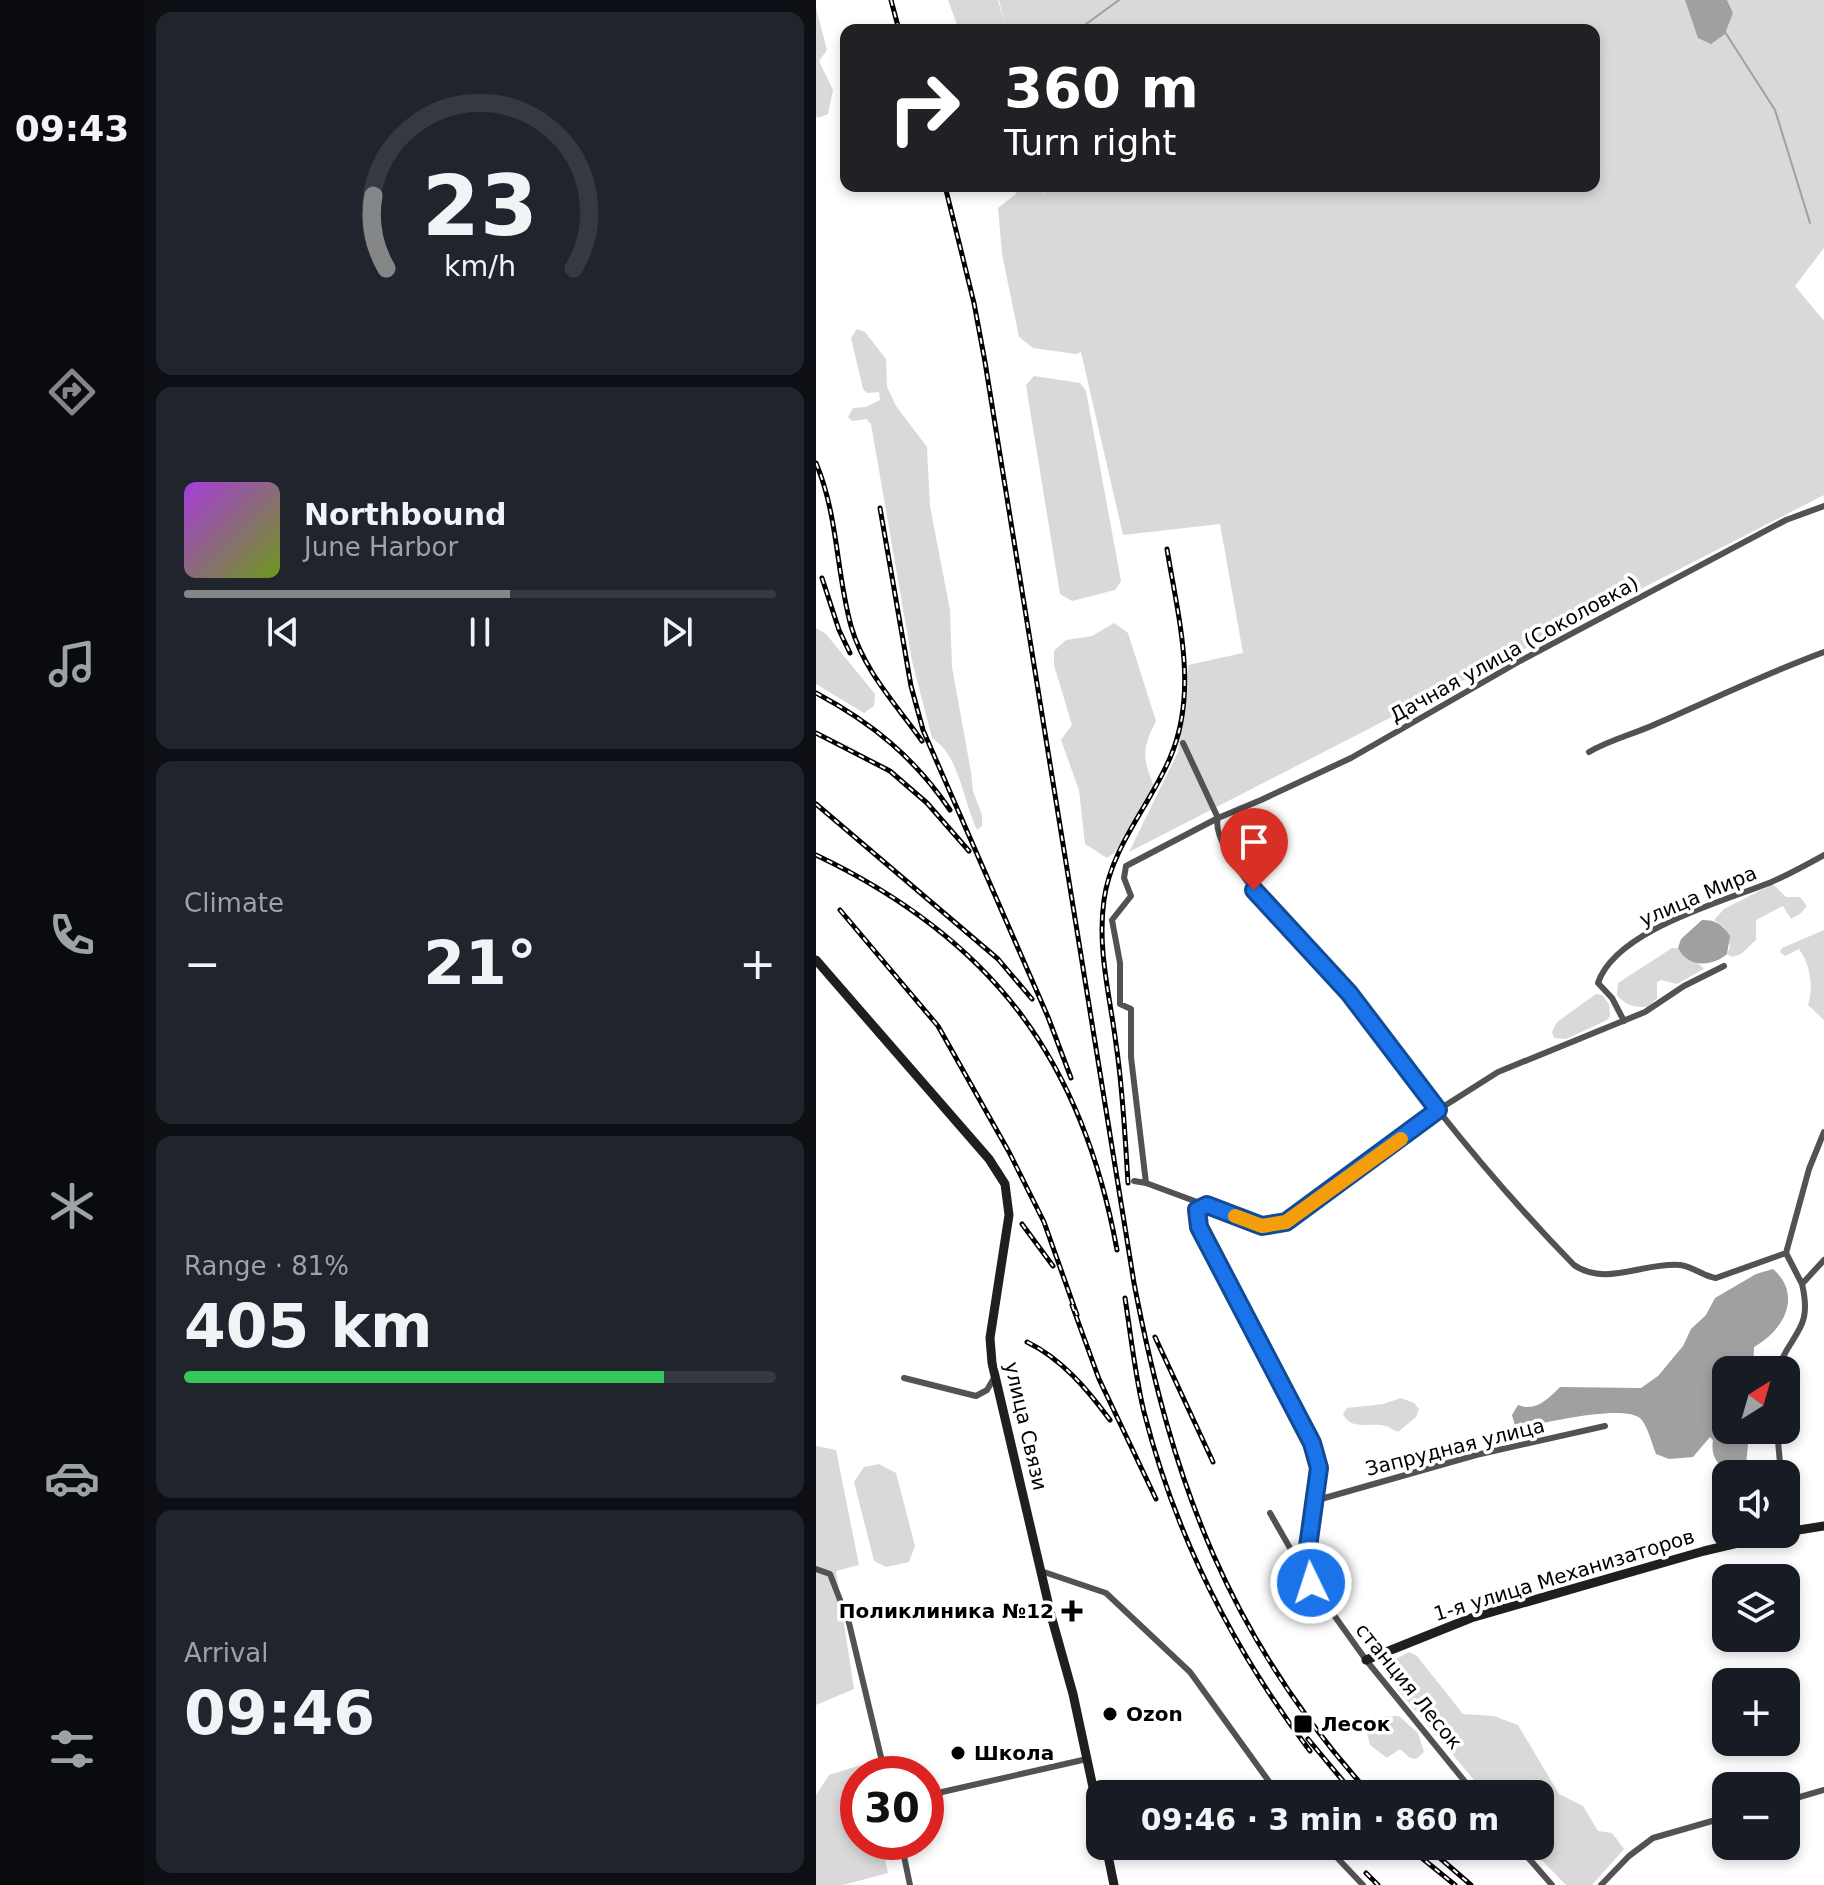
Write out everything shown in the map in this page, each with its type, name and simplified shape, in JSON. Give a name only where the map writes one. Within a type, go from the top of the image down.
[{"type":"street","name":"Дачная улица (Соколовка)","points":[[1146,1183],[1131,1057],[1131,1009],[1120,1004],[1120,963],[1112,920],[1131,896],[1124,878],[1126,866],[1218,818],[1351,758],[1534,653],[1786,520],[1824,506]]},
{"type":"street","points":[[1589,752],[1605,742],[1653,726],[1779,668],[1824,652]]},
{"type":"street","points":[[1183,743],[1218,818],[1216,824],[1222,844],[1237,870],[1349,993],[1438,1110],[1562,1253],[1583,1272],[1600,1276],[1676,1265],[1694,1268],[1708,1277],[1716,1278],[1786,1253]]},
{"type":"street","name":"улица Мира","points":[[1624,1021],[1612,998],[1598,983],[1610,960],[1642,936],[1684,915],[1771,882],[1824,855]]},
{"type":"street","name":"улица Связи","points":[[816,960],[989,1159],[1005,1184],[1009,1215],[990,1338],[996,1376],[1091,1780]]},
{"type":"street","points":[[1134,1181],[1262,1226],[1286,1222],[1438,1110],[1498,1072],[1645,1012],[1684,986],[1724,966]]},
{"type":"street","points":[[1782,1356],[1805,1320],[1807,1309],[1802,1284],[1786,1253],[1809,1169],[1824,1132]]},
{"type":"street","points":[[1207,1205],[1197,1210],[1199,1227],[1312,1443],[1319,1468],[1306,1561],[1294,1555],[1270,1513]]},
{"type":"street","points":[[1802,1284],[1824,1260]]},
{"type":"street","points":[[904,1378],[976,1396],[987,1390],[996,1376]]},
{"type":"street","name":"Запрудная улица","points":[[1314,1501],[1476,1455],[1605,1426]]},
{"type":"street","points":[[1800,1529],[1824,1526]]},
{"type":"street","name":"1-я улица Механизаторов","points":[[1366,1660],[1471,1618],[1717,1548]]},
{"type":"street","name":"станция Лесок","points":[[1306,1561],[1311,1583],[1366,1660],[1464,1780]]},
{"type":"street","points":[[816,1569],[830,1574],[849,1623],[881,1756]]},
{"type":"street","points":[[1041,1571],[1106,1593],[1117,1602],[1190,1672],[1268,1780]]},
{"type":"street","points":[[944,1792],[1087,1759]]},
{"type":"street","points":[[1800,1797],[1824,1790]]},
{"type":"street","points":[[1601,1885],[1629,1856],[1653,1838],[1712,1821]]},
{"type":"street","points":[[905,1860],[910,1885]]},
{"type":"street","points":[[1109,1860],[1114,1885]]},
{"type":"street","points":[[1339,1860],[1363,1885]]},
{"type":"street","points":[[1530,1860],[1552,1885]]},
{"type":"shaded area","points":[[948,0],[998,0],[1004,24],[957,24]]},
{"type":"shaded area","points":[[999,0],[1685,0],[1693,17],[1725,34],[1733,13],[1727,0],[1824,0],[1824,248],[1795,286],[1824,321],[1824,495],[1129,852],[1178,752],[1188,665],[1243,653],[1220,524],[1123,535],[1081,352],[1076,354],[1033,348],[1019,337],[1002,254],[998,208],[1016,192],[1043,192],[1045,196],[1044,192],[1600,192],[1600,24],[1005,24]]},
{"type":"shaded area","points":[[1685,0],[1727,0],[1733,13],[1725,34],[1711,44],[1698,38]]},
{"type":"shaded area","points":[[816,8],[827,50],[819,61],[833,90],[828,114],[818,118],[816,116]]},
{"type":"shaded area","points":[[857,329],[865,332],[886,359],[887,387],[896,406],[927,447],[930,506],[950,610],[952,667],[973,791],[982,815],[982,826],[977,830],[955,767],[932,738],[912,661],[871,424],[866,419],[852,421],[848,417],[853,408],[866,407],[880,400],[879,392],[867,393],[863,389],[851,338]]},
{"type":"shaded area","points":[[1034,376],[1080,383],[1086,391],[1121,581],[1115,590],[1072,601],[1060,594],[1026,385]]},
{"type":"shaded area","points":[[1114,623],[1128,633],[1156,721],[1145,753],[1154,786],[1147,804],[1114,853],[1107,858],[1085,844],[1079,790],[1061,740],[1072,725],[1054,665],[1054,651],[1066,640],[1092,636]]},
{"type":"shaded area","points":[[816,628],[826,634],[875,694],[874,706],[864,713],[816,684]]},
{"type":"shaded area","points":[[1773,884],[1786,897],[1800,897],[1807,906],[1791,919],[1783,906],[1756,920],[1756,940],[1741,954],[1732,957],[1727,954],[1730,947],[1724,927],[1714,920],[1724,909]]},
{"type":"shaded area","points":[[1702,920],[1718,924],[1730,936],[1727,954],[1708,963],[1688,959],[1678,948],[1681,939]]},
{"type":"shaded area","points":[[1824,930],[1824,1020],[1808,1005],[1810,976],[1799,949],[1785,956],[1780,952],[1782,948]]},
{"type":"shaded area","points":[[1672,948],[1678,948],[1704,969],[1677,984],[1657,982],[1657,998],[1648,1007],[1631,1005],[1620,999],[1617,995],[1618,983]]},
{"type":"shaded area","points":[[1596,994],[1602,995],[1609,1004],[1610,1016],[1607,1020],[1566,1039],[1554,1038],[1552,1032],[1557,1022]]},
{"type":"shaded area","points":[[1773,1269],[1782,1279],[1787,1290],[1786,1312],[1773,1332],[1754,1347],[1754,1356],[1712,1356],[1712,1439],[1710,1437],[1693,1457],[1669,1459],[1656,1454],[1643,1422],[1632,1415],[1581,1416],[1516,1429],[1512,1415],[1518,1405],[1536,1406],[1560,1387],[1641,1388],[1658,1376],[1683,1346],[1691,1329],[1706,1315],[1715,1298],[1756,1274]]},
{"type":"shaded area","points":[[1401,1398],[1414,1403],[1419,1409],[1416,1417],[1398,1432],[1385,1426],[1356,1424],[1343,1414],[1347,1408],[1383,1404]]},
{"type":"shaded area","points":[[1712,1444],[1748,1444],[1746,1460],[1716,1460]]},
{"type":"shaded area","points":[[816,1446],[836,1450],[859,1565],[836,1571],[854,1689],[816,1705]]},
{"type":"shaded area","points":[[879,1464],[896,1473],[915,1546],[909,1562],[886,1567],[874,1561],[854,1482],[864,1467]]},
{"type":"shaded area","points":[[1409,1652],[1417,1656],[1463,1714],[1494,1716],[1518,1725],[1551,1780],[1474,1780],[1397,1689],[1387,1669],[1391,1662]]},
{"type":"shaded area","points":[[1399,1716],[1418,1733],[1424,1752],[1416,1759],[1400,1749],[1387,1758],[1370,1745],[1366,1729],[1375,1717]]},
{"type":"shaded area","points":[[840,1772],[840,1860],[885,1860],[888,1873],[843,1885],[816,1885],[816,1795],[829,1775]]},
{"type":"shaded area","points":[[1554,1786],[1559,1794],[1583,1806],[1598,1831],[1612,1833],[1624,1849],[1592,1885],[1566,1885],[1542,1860],[1554,1860]]},
{"type":"waterway","points":[[1086,24],[1119,0]]},
{"type":"waterway","points":[[1725,32],[1775,110],[1810,223]]},
{"type":"railway","points":[[891,0],[897,24]]},
{"type":"railway","points":[[946,192],[985,362],[1134,1283],[1168,1427],[1214,1556],[1244,1618],[1321,1736],[1358,1780]]},
{"type":"railway","points":[[816,463],[829,503],[846,605],[857,642],[881,686],[922,741]]},
{"type":"railway","points":[[880,508],[911,686],[923,730],[1048,1017],[1071,1078]]},
{"type":"railway","points":[[1128,1183],[1120,1079],[1103,954],[1102,918],[1114,862],[1162,775],[1179,733],[1185,680],[1184,654],[1167,549]]},
{"type":"railway","points":[[822,578],[850,653]]},
{"type":"railway","points":[[816,693],[874,729],[907,758],[950,810]]},
{"type":"railway","points":[[816,733],[890,771],[927,803],[969,851]]},
{"type":"railway","points":[[816,804],[998,959],[1032,999]]},
{"type":"railway","points":[[816,855],[878,888],[932,925],[979,967],[1019,1012],[1053,1063],[1080,1120],[1101,1182],[1117,1250]]},
{"type":"railway","points":[[840,910],[938,1026],[1009,1152],[1044,1222],[1077,1315]]},
{"type":"railway","points":[[1022,1224],[1053,1266]]},
{"type":"railway","points":[[1125,1298],[1144,1412],[1172,1503],[1210,1590],[1232,1631],[1310,1751]]},
{"type":"railway","points":[[1072,1305],[1099,1379],[1156,1499]]},
{"type":"railway","points":[[1155,1337],[1213,1462]]},
{"type":"railway","points":[[1027,1342],[1052,1357],[1073,1376],[1110,1420]]},
{"type":"railway","points":[[1308,1739],[1342,1780]]},
{"type":"railway","points":[[1424,1860],[1455,1885]]},
{"type":"railway","points":[[1442,1860],[1471,1885]]},
{"type":"railway","points":[[1366,1873],[1378,1885]]},
{"type":"slow traffic","points":[[1235,1216],[1262,1226],[1286,1222],[1401,1139]]},
{"type":"place","name":"Поликлиника №12","points":[[1072,1611]]},
{"type":"place","name":"Ozon","points":[[1110,1714]]},
{"type":"place","name":"Лесок","points":[[1303,1724]]},
{"type":"place","name":"Школа","points":[[958,1753]]},
{"type":"route","points":[[1254,890],[1349,993],[1438,1110],[1286,1222],[1262,1226],[1207,1205],[1197,1210],[1199,1227],[1312,1443],[1319,1468],[1306,1561],[1311,1583]]}]
